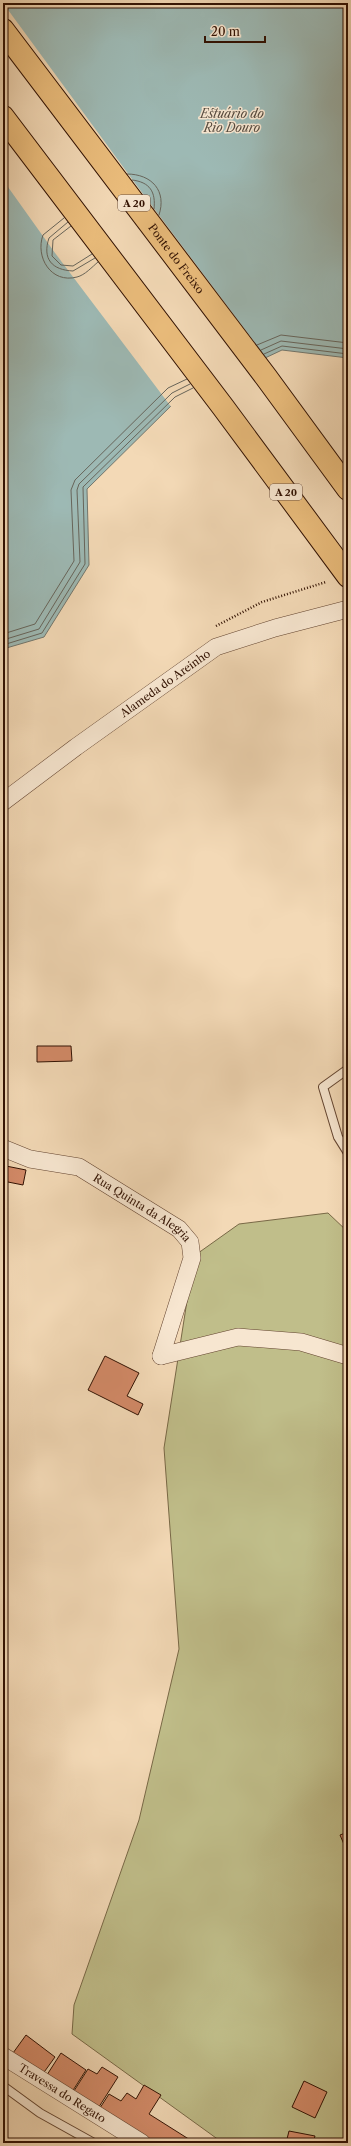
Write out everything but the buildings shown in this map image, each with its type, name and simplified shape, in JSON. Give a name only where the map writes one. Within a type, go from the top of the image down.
[{"type":"highway","name":"Ponte do Freixo","points":[[3,30],[266,377],[348,489]]},
{"type":"highway","name":"A 20","points":[[3,117],[348,576]]},
{"type":"street","name":"Alameda do Areinho","points":[[3,802],[76,746],[216,647],[275,628],[348,609]]},
{"type":"street","name":"Rua Quinta da Alegria","points":[[3,1148],[30,1159],[79,1167],[179,1229],[190,1242],[192,1258],[161,1356],[238,1337],[301,1342],[348,1356]]},
{"type":"street","name":"Travessa do Regato","points":[[3,2056],[142,2143]]},
{"type":"lane","points":[[348,1069],[323,1087],[338,1137],[348,1153]]},
{"type":"lane","points":[[3,2086],[40,2113],[94,2143]]},
{"type":"path","points":[[347,2143],[348,2139]]},
{"type":"shaded area","points":[[328,1213],[348,1232],[348,2143],[223,2143],[72,2034],[74,2005],[139,1820],[179,1649],[164,1448],[194,1256],[239,1224]]},
{"type":"water","name":"Estuário do Rio Douro","points":[[3,3],[348,3],[348,358],[282,350],[178,399],[87,489],[89,565],[44,637],[3,649]],"holes":[[[129,189],[145,209],[73,262],[62,261],[56,253],[57,242]]]},
{"type":"pier","points":[[3,3],[140,190],[267,359],[179,401],[172,408],[55,253],[3,180]],"holes":[[[129,191],[143,208],[72,260],[63,259],[58,252],[59,243]]]}]
